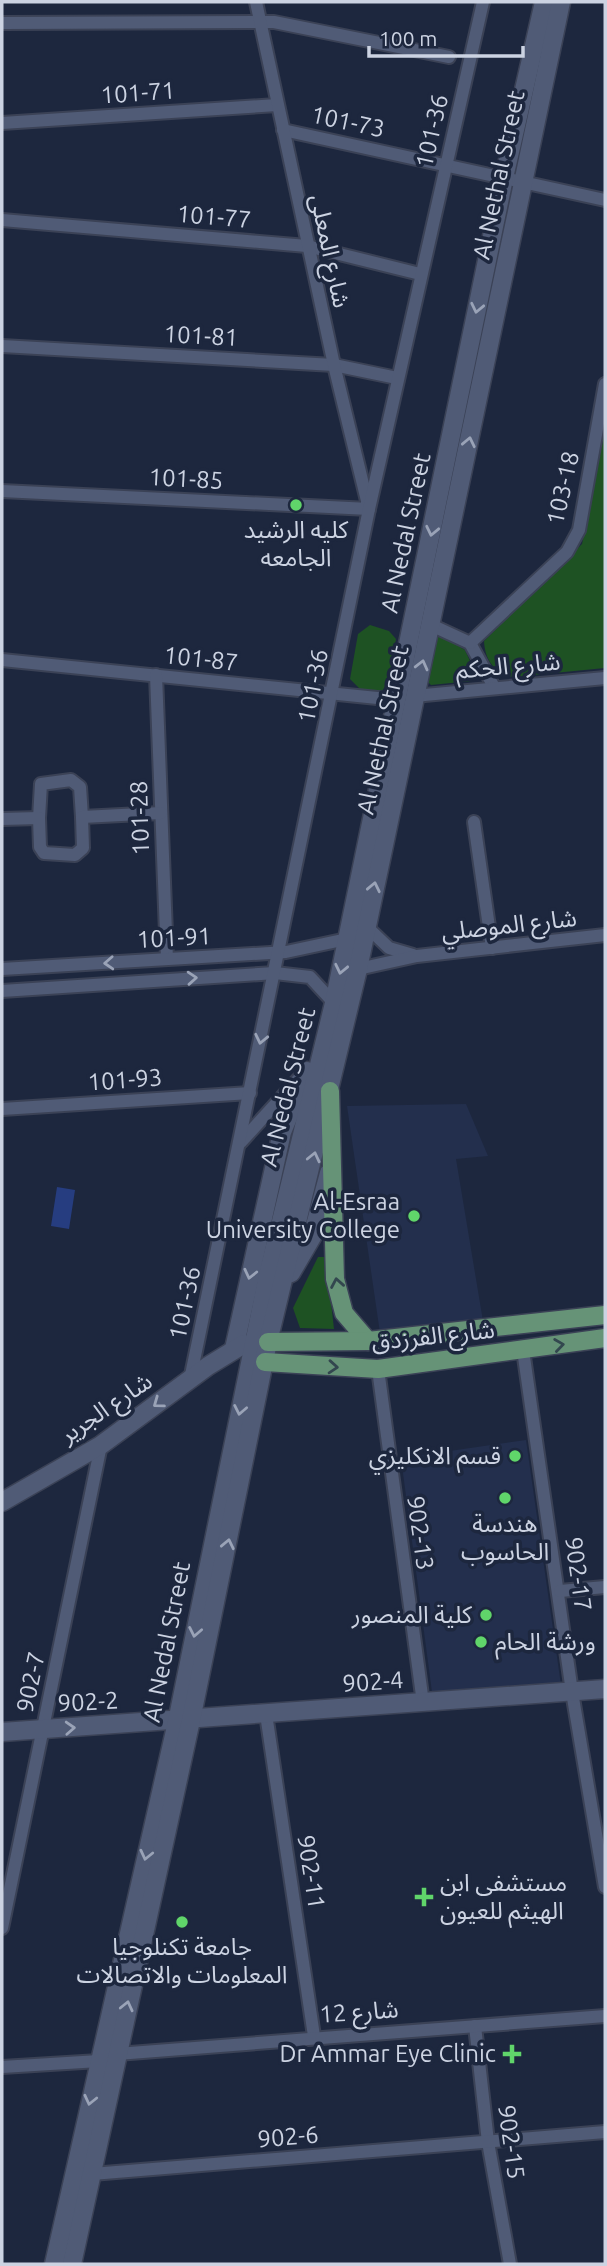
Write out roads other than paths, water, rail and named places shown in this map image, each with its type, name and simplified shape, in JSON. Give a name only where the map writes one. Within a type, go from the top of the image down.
[{"type":"main road","name":"Al Nedal Street","points":[[72,2264],[259,1351],[280,1226],[405,698],[504,178],[544,2]]},
{"type":"main road","name":"Al Nethal Street","points":[[259,1351],[284,1282],[358,969],[405,698],[431,625],[561,2]]},
{"type":"main road","points":[[234,1349],[282,1132],[309,1067],[323,1048]]},
{"type":"main road","points":[[284,1282],[312,1237],[331,1164],[334,1139],[330,1091]]},
{"type":"main road","points":[[331,1164],[335,1279],[344,1313],[368,1341]]},
{"type":"main road","points":[[262,1222],[280,1226]]},
{"type":"main road","name":"شارع الفرزدق","points":[[259,1351],[605,1315]]},
{"type":"main road","name":"شارع الفرزدق","points":[[259,1351],[378,1369],[605,1338]]},
{"type":"main road","name":"شارع الجرير","points":[[2,1502],[101,1445],[234,1349],[259,1351]]},
{"type":"main road","name":"902-4","points":[[184,1721],[605,1689]]},
{"type":"main road","name":"Al Nedal Street","points":[[54,2264],[99,2061],[184,1721]]},
{"type":"main road","name":"902-2","points":[[2,1732],[184,1721]]},
{"type":"street","name":"شارع المعلى","points":[[256,2],[307,246],[369,509]]},
{"type":"street","name":"101-36","points":[[190,1380],[369,509],[483,2]]},
{"type":"street","points":[[2,23],[260,21],[296,24],[449,57]]},
{"type":"street","name":"101-71","points":[[2,123],[278,105]]},
{"type":"street","name":"101-73","points":[[283,130],[605,200]]},
{"type":"street","name":"101-77","points":[[2,220],[307,246],[420,274]]},
{"type":"street","name":"101-81","points":[[2,346],[334,365],[397,378]]},
{"type":"street","name":"103-18","points":[[470,643],[567,552],[579,530],[605,384]]},
{"type":"street","name":"101-85","points":[[2,491],[369,509]]},
{"type":"street","points":[[431,625],[470,643],[494,687]]},
{"type":"street","name":"101-87","points":[[2,660],[405,698]]},
{"type":"street","name":"101-28","points":[[156,675],[167,959]]},
{"type":"street","name":"شارع الحكم","points":[[405,698],[605,678]]},
{"type":"street","points":[[71,780],[80,787],[83,848],[75,855],[44,853],[40,847],[38,818],[41,784],[71,780]]},
{"type":"street","points":[[82,817],[161,813]]},
{"type":"street","points":[[2,819],[38,818]]},
{"type":"street","points":[[474,822],[492,948]]},
{"type":"street","name":"شارع الموصلي","points":[[366,926],[389,948],[416,956]]},
{"type":"street","name":"شارع الموصلي","points":[[358,969],[416,956],[605,935]]},
{"type":"street","name":"101-91","points":[[2,969],[279,952],[318,947],[347,939]]},
{"type":"street","name":"101-91","points":[[2,991],[275,972],[310,977],[334,1003]]},
{"type":"street","points":[[239,1145],[309,1067]]},
{"type":"street","name":"101-93","points":[[2,1109],[250,1093]]},
{"type":"street","name":"902-17","points":[[523,1350],[560,1591],[572,1692],[605,1887]]},
{"type":"street","name":"902-13","points":[[378,1369],[423,1703]]},
{"type":"street","name":"902-7","points":[[2,1928],[101,1445]]},
{"type":"street","points":[[560,1591],[605,1587]]},
{"type":"street","name":"902-11","points":[[267,1714],[314,2036]]},
{"type":"street","name":"شارع 12","points":[[117,2053],[605,2016]]},
{"type":"street","name":"902-15","points":[[475,2026],[488,2142],[510,2264]]},
{"type":"street","points":[[2,2067],[99,2061]]},
{"type":"street","name":"902-6","points":[[92,2174],[605,2132]]},
{"type":"water","points":[[57,1187],[75,1190],[69,1229],[51,1226]]},
{"type":"place","name":"كليه الرشيد الجامعه","points":[[296,505]]},
{"type":"place","name":"Al-Esraa University College","points":[[414,1216]]},
{"type":"place","name":"قسم الانكليزي","points":[[515,1456]]},
{"type":"place","name":"هندسة الحاسوب","points":[[505,1498]]},
{"type":"place","name":"كلية المنصور","points":[[486,1615]]},
{"type":"place","name":"ورشة الحام","points":[[481,1642]]},
{"type":"place","name":"مستشفى ابن الهيثم للعيون","points":[[424,1897]]},
{"type":"place","name":"جامعة تكنلوجيا المعلومات والاتصالات","points":[[182,1922]]},
{"type":"place","name":"Dr Ammar Eye Clinic","points":[[512,2054]]}]
